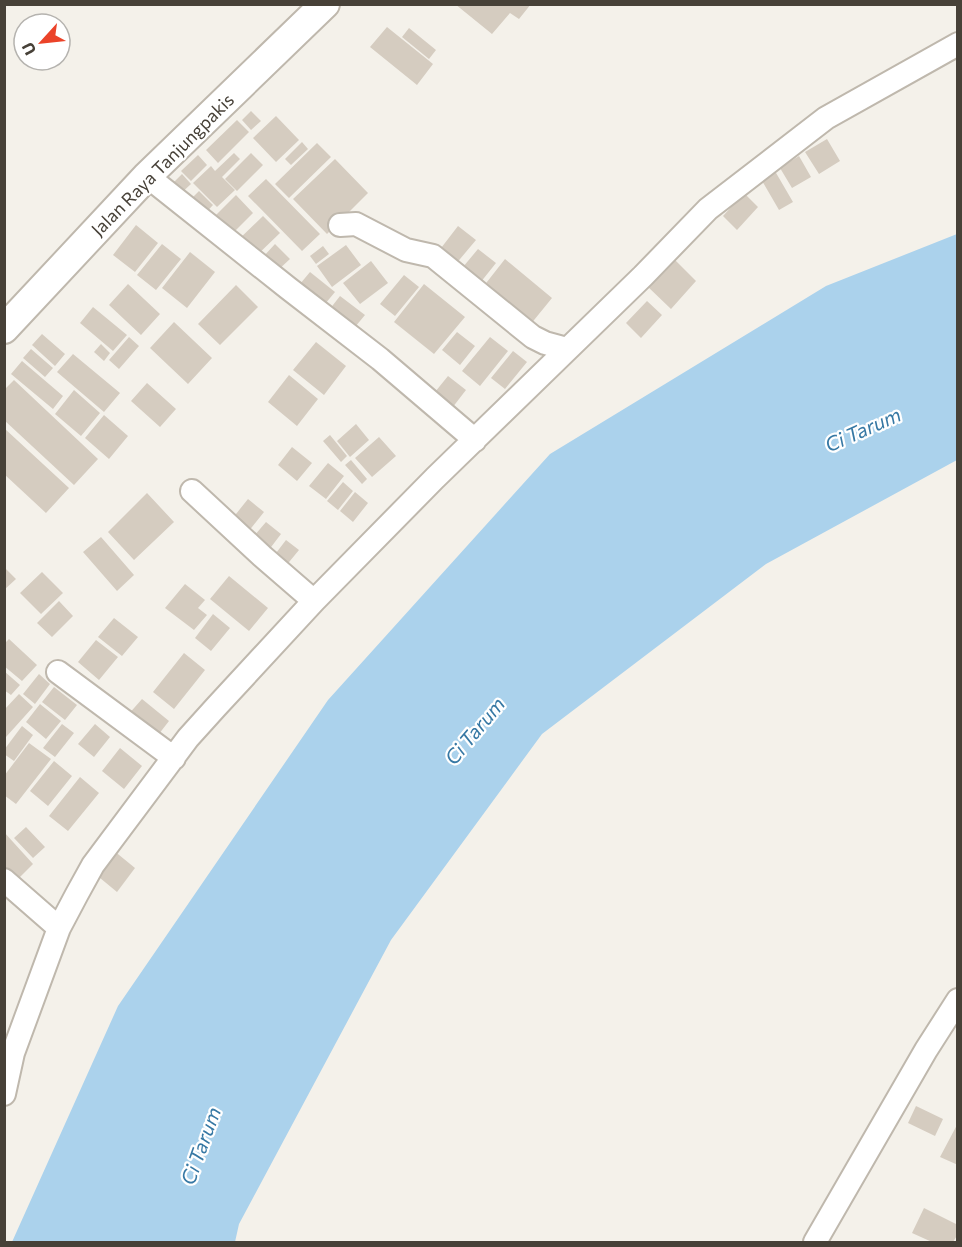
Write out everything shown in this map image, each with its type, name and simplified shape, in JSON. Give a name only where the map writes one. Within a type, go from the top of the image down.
[{"type":"street","name":"Jalan Raya Tanjungpakis","points":[[4,329],[147,176],[325,4]]},
{"type":"street","points":[[4,1094],[13,1053],[59,928],[93,865],[174,758],[216,707],[435,478],[708,209],[826,118],[957,44]]},
{"type":"street","points":[[147,176],[380,359],[476,440]]},
{"type":"street","points":[[340,225],[356,224],[406,250],[433,256],[533,337],[567,349]]},
{"type":"street","points":[[192,491],[315,601]]},
{"type":"street","points":[[58,672],[174,758]]},
{"type":"street","points":[[4,880],[59,928]]},
{"type":"street","points":[[815,1242],[957,1000]]},
{"type":"water","name":"Ci Tarum","points":[[957,234],[957,460],[766,564],[542,734],[391,940],[239,1224],[235,1242],[12,1242],[118,1006],[328,700],[550,454],[826,286]]},
{"type":"building","points":[[455,4],[531,4],[519,19],[510,13],[492,34]]},
{"type":"building","points":[[387,27],[433,64],[417,85],[370,47]]},
{"type":"building","points":[[409,28],[436,50],[429,59],[402,37]]},
{"type":"building","points":[[251,111],[261,121],[251,130],[242,120]]},
{"type":"building","points":[[276,116],[299,140],[276,162],[253,138]]},
{"type":"building","points":[[237,120],[249,132],[218,163],[206,150]]},
{"type":"building","points":[[827,139],[840,161],[819,174],[805,152]]},
{"type":"building","points":[[302,142],[308,149],[291,165],[285,159]]},
{"type":"building","points":[[317,143],[331,157],[289,198],[275,184]]},
{"type":"building","points":[[234,153],[240,159],[222,177],[235,190],[217,207],[193,183],[211,166],[215,171]]},
{"type":"building","points":[[251,153],[263,165],[237,191],[225,179]]},
{"type":"building","points":[[198,155],[207,165],[191,181],[181,171]]},
{"type":"building","points":[[799,156],[811,177],[792,188],[780,168]]},
{"type":"building","points":[[335,159],[368,193],[327,234],[293,199]]},
{"type":"building","points":[[772,166],[793,202],[779,210],[758,174]]},
{"type":"building","points":[[182,174],[191,184],[177,197],[168,188]]},
{"type":"building","points":[[266,179],[320,234],[302,251],[248,196]]},
{"type":"building","points":[[199,191],[213,205],[201,218],[187,203]]},
{"type":"building","points":[[744,193],[758,207],[737,230],[723,216]]},
{"type":"building","points":[[236,195],[253,213],[228,238],[211,220]]},
{"type":"building","points":[[263,216],[280,233],[253,259],[236,242]]},
{"type":"building","points":[[136,225],[158,243],[135,272],[113,255]]},
{"type":"building","points":[[458,226],[476,240],[455,265],[438,252]]},
{"type":"building","points":[[162,244],[181,259],[156,290],[137,275]]},
{"type":"building","points":[[275,244],[290,259],[277,271],[263,257]]},
{"type":"building","points":[[346,245],[361,265],[332,287],[317,266]]},
{"type":"building","points":[[323,246],[329,254],[316,264],[310,256]]},
{"type":"building","points":[[478,249],[496,263],[476,288],[458,273]]},
{"type":"building","points":[[190,252],[215,272],[187,308],[162,288]]},
{"type":"building","points":[[672,257],[696,281],[671,309],[646,285]]},
{"type":"building","points":[[505,259],[552,298],[530,325],[483,287]]},
{"type":"building","points":[[371,261],[388,283],[360,304],[343,283]]},
{"type":"building","points":[[310,272],[335,292],[320,310],[295,290]]},
{"type":"building","points":[[404,275],[419,287],[395,316],[380,304]]},
{"type":"building","points":[[128,284],[160,314],[141,335],[109,305]]},
{"type":"building","points":[[424,284],[465,317],[434,354],[394,322]]},
{"type":"building","points":[[236,285],[258,307],[220,345],[198,324]]},
{"type":"building","points":[[340,296],[365,315],[350,333],[326,314]]},
{"type":"building","points":[[647,301],[662,315],[641,338],[626,323]]},
{"type":"building","points":[[93,307],[127,335],[113,351],[80,323]]},
{"type":"building","points":[[174,322],[212,358],[188,384],[150,348]]},
{"type":"building","points":[[457,332],[475,346],[460,365],[442,350]]},
{"type":"building","points":[[42,334],[65,354],[55,366],[32,345]]},
{"type":"building","points":[[129,337],[139,346],[119,369],[109,360]]},
{"type":"building","points":[[490,337],[508,351],[480,386],[462,371]]},
{"type":"building","points":[[316,342],[346,366],[324,395],[293,370]]},
{"type":"building","points":[[101,344],[110,353],[104,361],[94,352]]},
{"type":"building","points":[[31,349],[53,368],[45,377],[23,358]]},
{"type":"building","points":[[513,351],[527,362],[505,389],[491,378]]},
{"type":"building","points":[[73,354],[120,393],[104,412],[57,372]]},
{"type":"building","points":[[22,361],[63,396],[53,409],[11,374]]},
{"type":"building","points":[[289,375],[318,399],[297,426],[268,402]]},
{"type":"building","points":[[448,376],[466,390],[449,412],[431,397]]},
{"type":"building","points":[[14,380],[98,459],[74,485],[4,420],[4,390]]},
{"type":"building","points":[[147,383],[176,409],[160,427],[131,401]]},
{"type":"building","points":[[74,390],[100,413],[81,436],[55,414]]},
{"type":"building","points":[[104,415],[128,436],[109,459],[85,438]]},
{"type":"building","points":[[356,424],[369,440],[350,457],[337,441]]},
{"type":"building","points":[[4,428],[69,488],[46,513],[4,474]]},
{"type":"building","points":[[330,435],[347,456],[341,462],[323,441]]},
{"type":"building","points":[[379,437],[396,456],[372,477],[355,458]]},
{"type":"building","points":[[292,447],[312,463],[297,481],[278,465]]},
{"type":"building","points":[[351,460],[367,479],[362,484],[345,465]]},
{"type":"building","points":[[328,463],[344,476],[326,499],[309,486]]},
{"type":"building","points":[[343,482],[353,491],[338,510],[327,501]]},
{"type":"building","points":[[355,492],[368,503],[353,522],[340,511]]},
{"type":"building","points":[[147,493],[174,522],[134,560],[108,532]]},
{"type":"building","points":[[248,499],[264,512],[248,532],[232,519]]},
{"type":"building","points":[[266,522],[281,534],[265,555],[249,542]]},
{"type":"building","points":[[101,537],[134,575],[117,591],[83,552]]},
{"type":"building","points":[[286,540],[299,550],[285,567],[273,557]]},
{"type":"building","points":[[4,567],[16,579],[4,590]]},
{"type":"building","points":[[42,572],[63,593],[41,614],[20,593]]},
{"type":"building","points":[[229,576],[268,608],[249,631],[210,599]]},
{"type":"building","points":[[185,584],[205,600],[198,608],[207,615],[194,630],[165,608]]},
{"type":"building","points":[[59,601],[73,616],[52,637],[37,623]]},
{"type":"building","points":[[213,614],[230,628],[211,651],[195,638]]},
{"type":"building","points":[[114,618],[138,637],[122,656],[98,637]]},
{"type":"building","points":[[9,639],[37,665],[22,681],[4,666],[4,644]]},
{"type":"building","points":[[96,640],[118,657],[99,680],[78,662]]},
{"type":"building","points":[[184,653],[205,670],[174,709],[153,692]]},
{"type":"building","points":[[4,671],[20,685],[11,695],[4,690]]},
{"type":"building","points":[[39,674],[50,684],[35,704],[23,694]]},
{"type":"building","points":[[54,687],[77,705],[65,720],[42,702]]},
{"type":"building","points":[[19,694],[33,707],[6,737],[4,735],[4,710]]},
{"type":"building","points":[[142,699],[169,721],[155,739],[127,716]]},
{"type":"building","points":[[40,704],[61,721],[46,739],[26,722]]},
{"type":"building","points":[[62,724],[74,733],[55,757],[43,748]]},
{"type":"building","points":[[95,724],[110,737],[94,757],[78,744]]},
{"type":"building","points":[[22,726],[33,735],[14,761],[4,754],[4,750]]},
{"type":"building","points":[[29,743],[51,759],[16,804],[4,795],[4,776]]},
{"type":"building","points":[[120,748],[142,766],[124,789],[102,771]]},
{"type":"building","points":[[54,761],[72,776],[48,806],[30,791]]},
{"type":"building","points":[[80,777],[99,793],[68,831],[49,816]]},
{"type":"building","points":[[26,827],[45,847],[33,858],[14,838]]},
{"type":"building","points":[[4,832],[33,864],[16,881],[4,869]]},
{"type":"building","points":[[113,850],[135,868],[117,892],[94,873]]},
{"type":"building","points":[[916,1106],[943,1119],[935,1136],[908,1123]]},
{"type":"building","points":[[958,1123],[958,1165],[940,1157]]},
{"type":"building","points":[[924,1208],[958,1225],[958,1234],[953,1242],[932,1242],[912,1233]]}]
